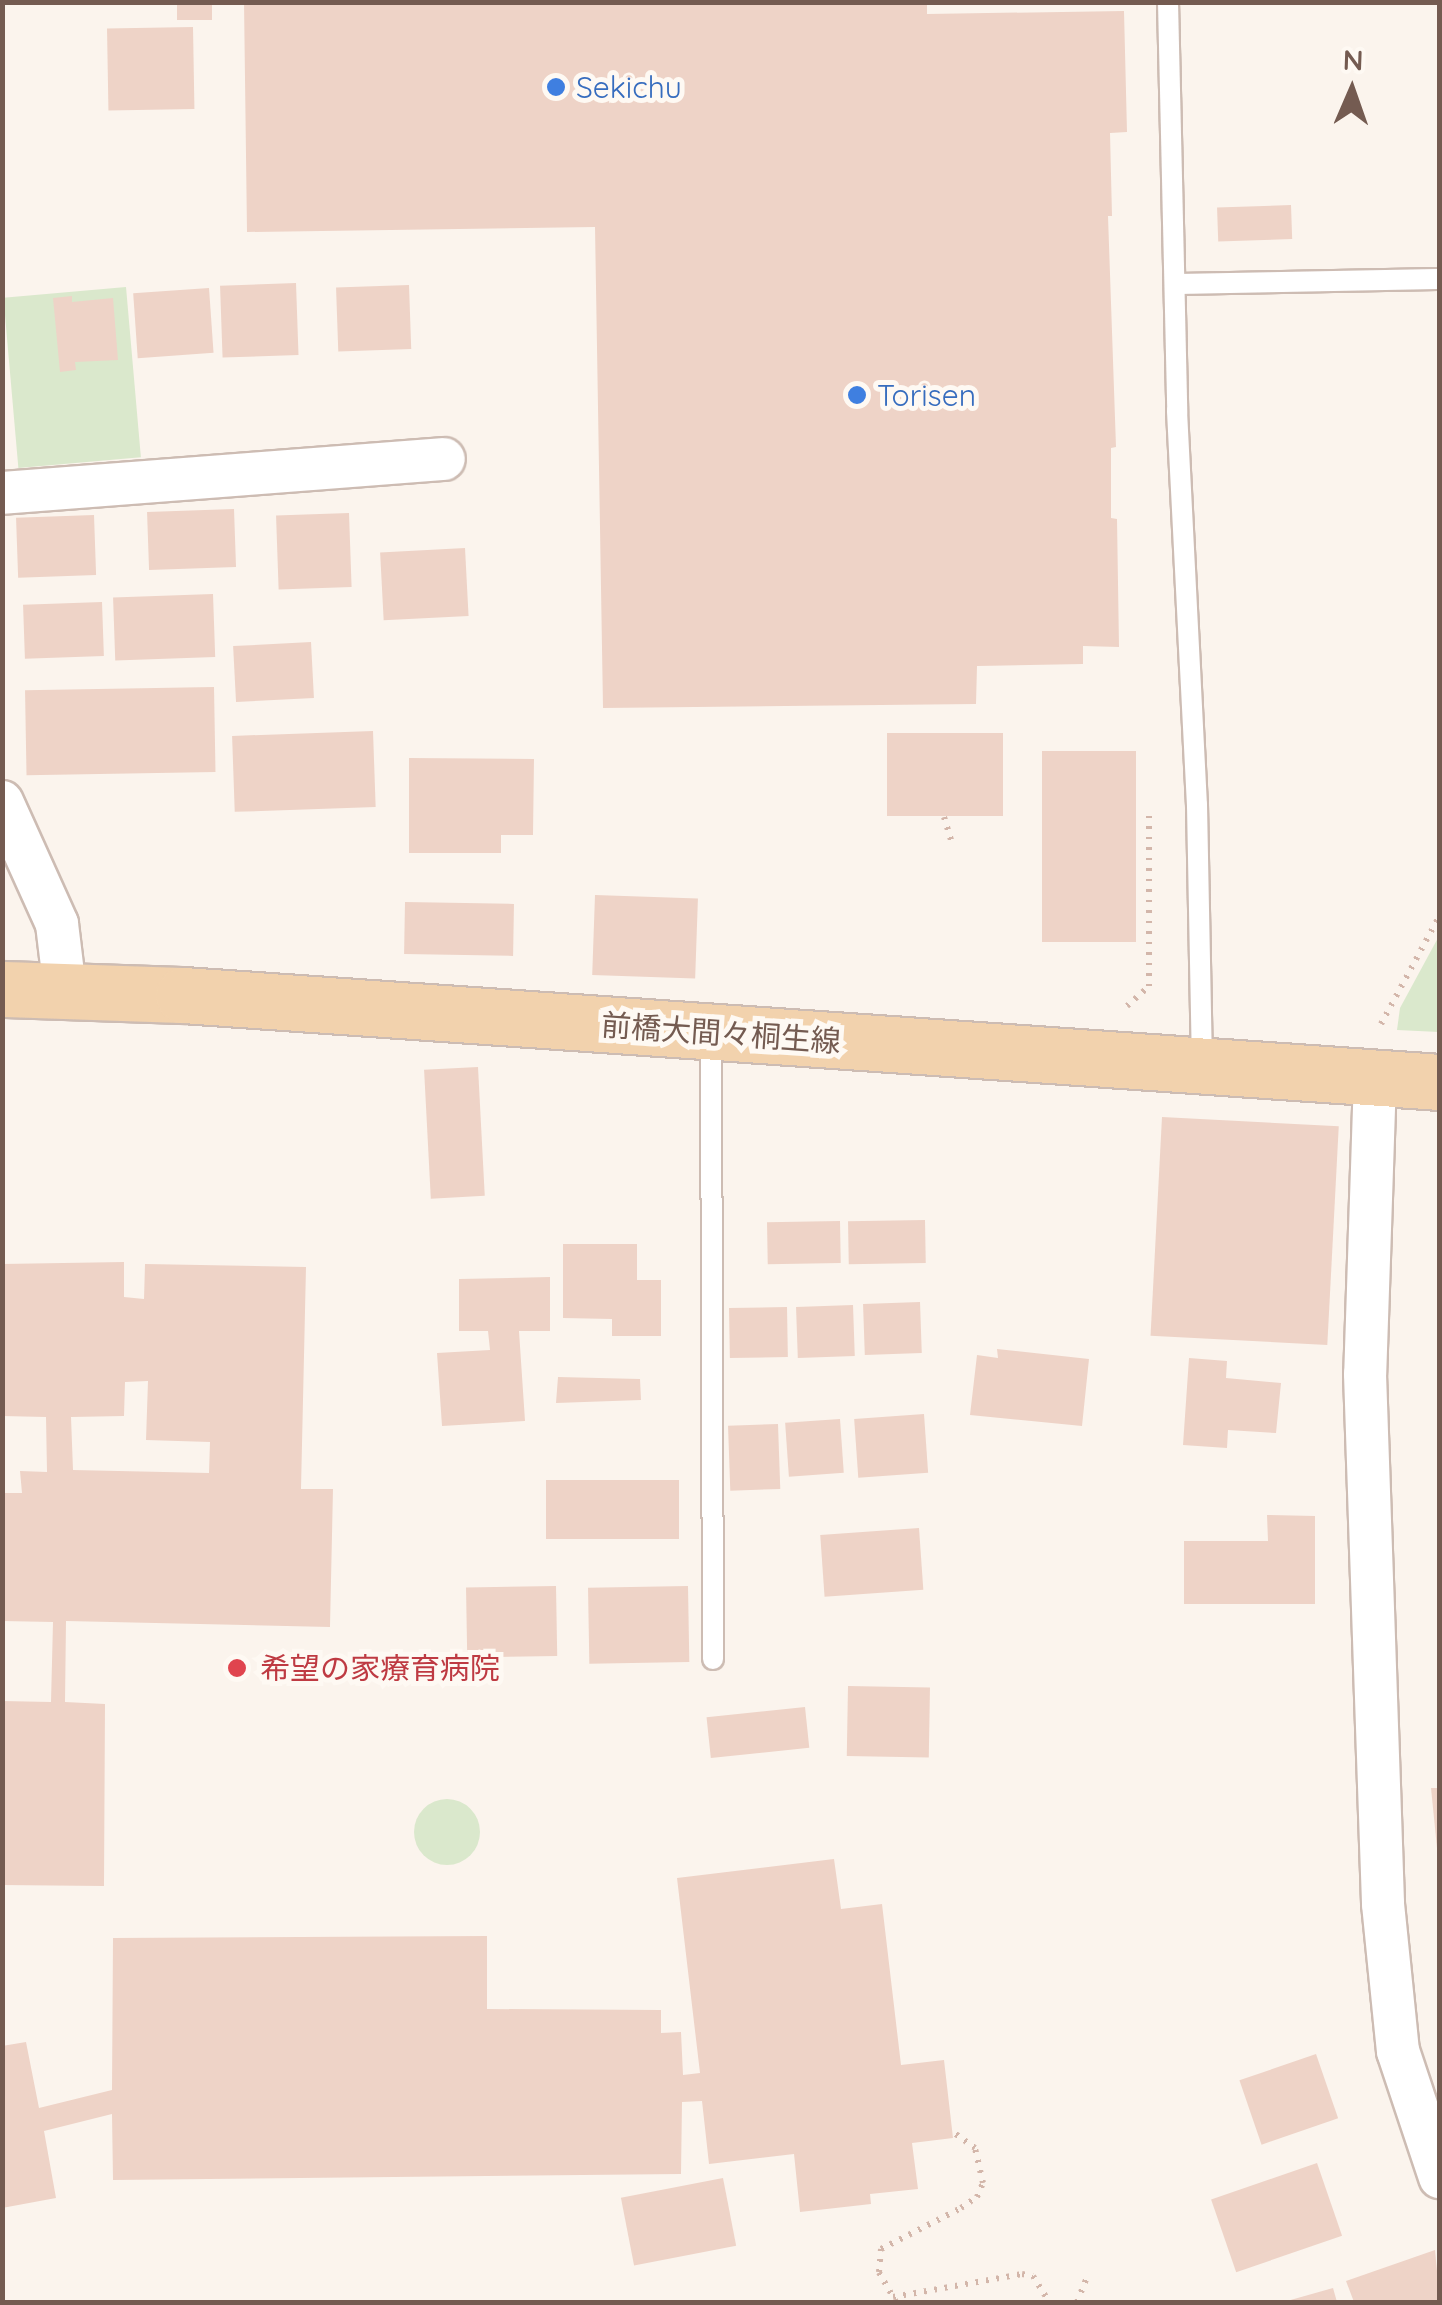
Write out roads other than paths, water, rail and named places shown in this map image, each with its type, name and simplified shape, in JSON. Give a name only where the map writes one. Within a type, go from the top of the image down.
[{"type":"main road","name":"前橋大間々桐生線","points":[[2,989],[65,990],[1440,1082]]},
{"type":"street","points":[[2,493],[444,459]]},
{"type":"street","points":[[2,802],[57,924],[65,990]]},
{"type":"street","points":[[1375,1078],[1366,1374],[1383,1904],[1396,2040],[1440,2177]]},
{"type":"lane","points":[[1168,2],[1180,485],[1197,805],[1202,1066]]},
{"type":"lane","points":[[1175,284],[1440,279]]},
{"type":"lane","points":[[711,1032],[713,1659]]},
{"type":"place","name":"Sekichu","points":[[556,87]]},
{"type":"place","name":"Torisen","points":[[857,395]]},
{"type":"place","name":"希望の家療育病院","points":[[237,1668]]}]
